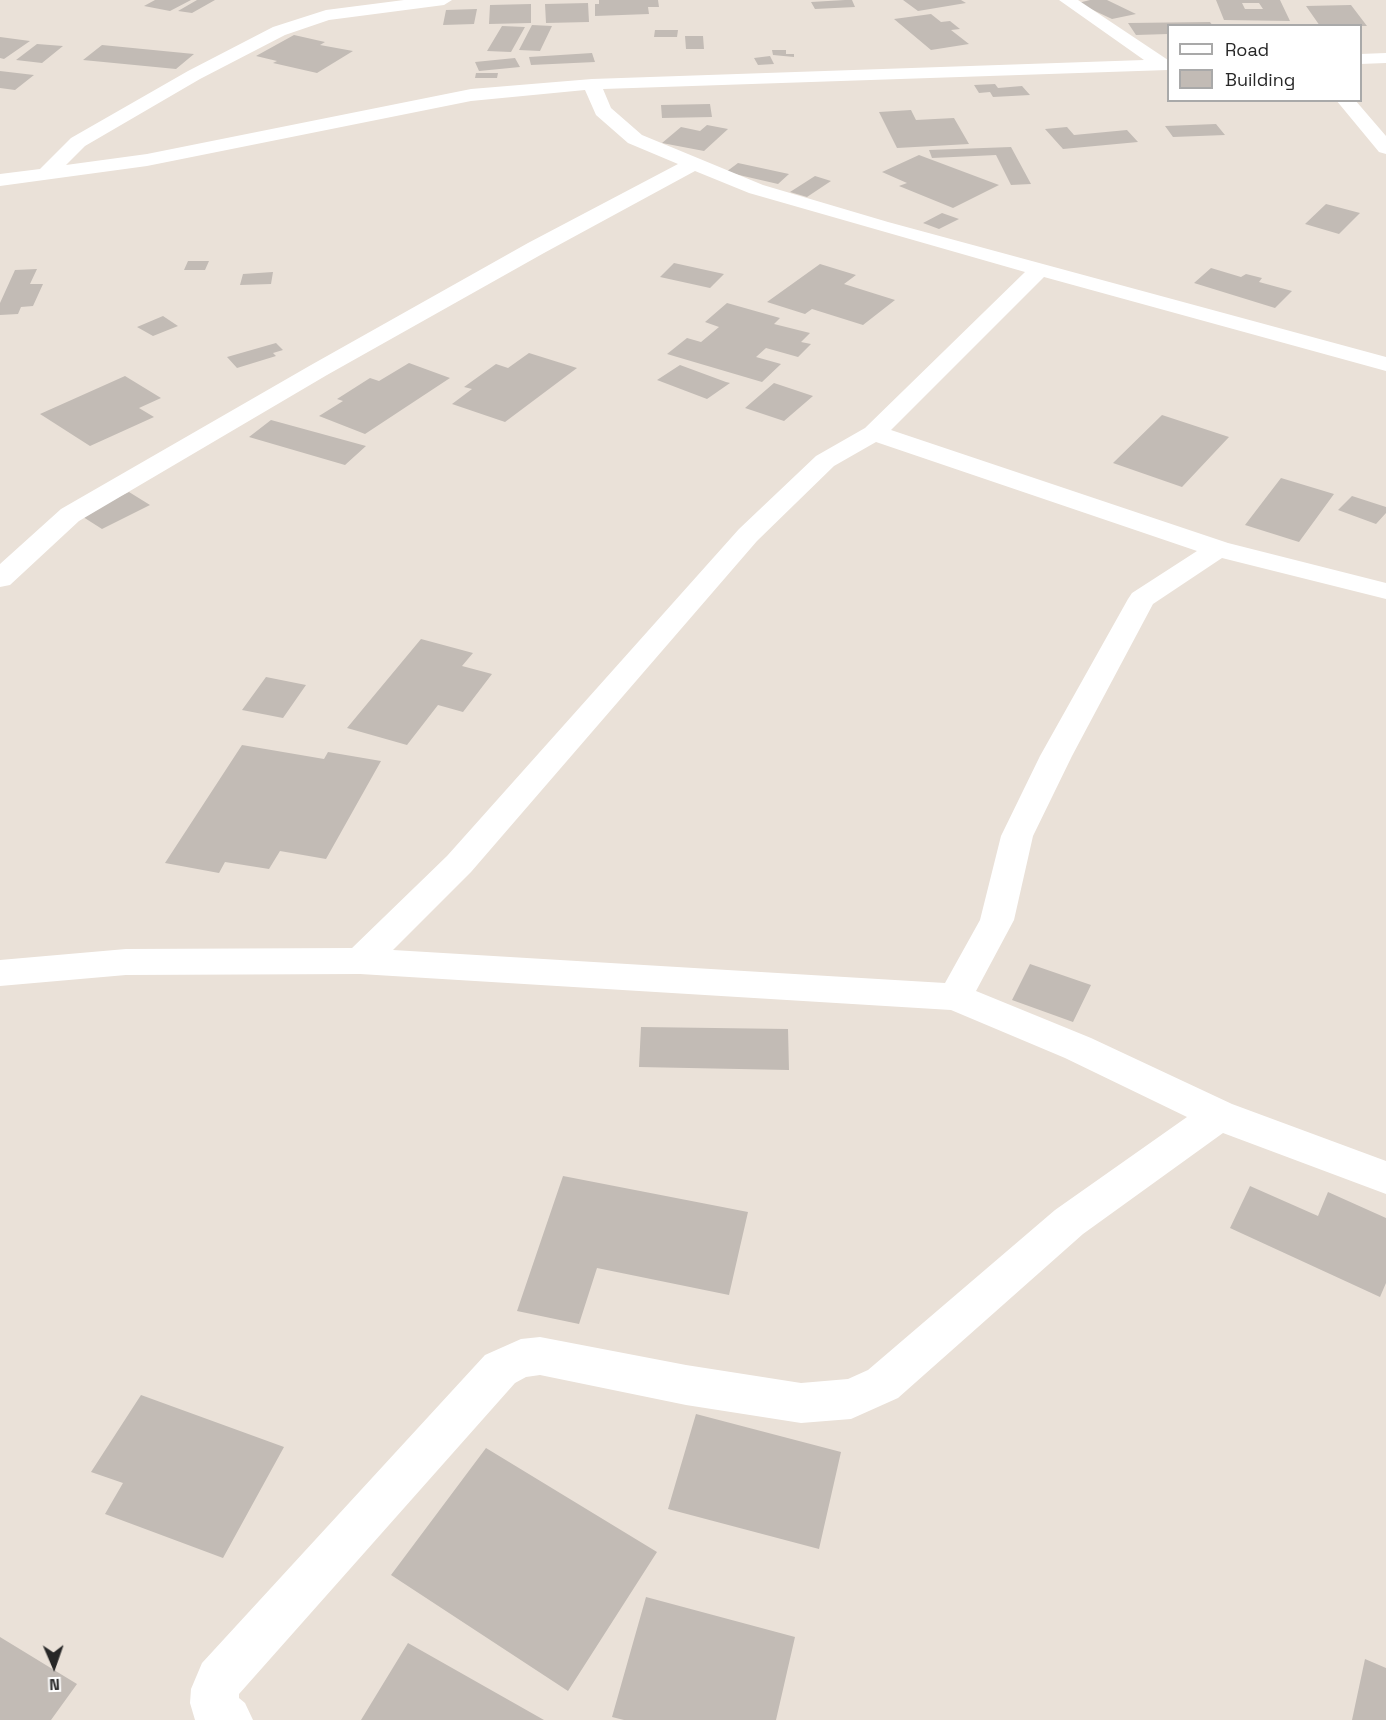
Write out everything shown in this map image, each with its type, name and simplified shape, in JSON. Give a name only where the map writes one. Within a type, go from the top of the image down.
[{"type":"street","points":[[45,175],[78,142],[194,75],[279,31],[326,15],[444,0]]},
{"type":"street","points":[[1067,0],[1166,65]]},
{"type":"street","points":[[1362,59],[1386,58]]},
{"type":"street","points":[[0,180],[147,160],[471,95],[592,84],[1166,65]]},
{"type":"street","points":[[592,84],[603,111],[635,139],[756,189],[1386,364]]},
{"type":"street","points":[[1347,102],[1386,148]]},
{"type":"street","points":[[0,579],[70,515],[350,352],[536,248],[695,163]]},
{"type":"street","points":[[360,961],[459,864],[748,535],[825,462],[874,433],[1040,268]]},
{"type":"street","points":[[874,433],[1218,549],[1386,591]]},
{"type":"street","points":[[955,998],[997,920],[1017,836],[1056,756],[1142,599],[1218,549]]},
{"type":"street","points":[[0,973],[126,962],[360,961],[955,998],[1078,1048],[1219,1115],[1386,1179]]},
{"type":"street","points":[[228,1720],[217,1713],[214,1703],[215,1689],[219,1680],[500,1369],[521,1358],[540,1356],[801,1403],[851,1399],[883,1384],[1069,1222],[1219,1115]]},
{"type":"building","points":[[155,0],[191,0],[170,11],[144,6]]},
{"type":"building","points":[[197,0],[215,0],[192,13],[178,11]]},
{"type":"building","points":[[599,0],[658,0],[659,7],[648,7],[649,14],[595,16],[595,4],[599,4]]},
{"type":"building","points":[[852,0],[855,7],[815,9],[811,2]]},
{"type":"building","points":[[903,0],[961,0],[966,3],[918,11]]},
{"type":"building","points":[[1107,0],[1136,14],[1112,19],[1078,3]]},
{"type":"building","points":[[1216,0],[1280,0],[1290,21],[1224,20]],"holes":[[[1242,3],[1259,3],[1263,9],[1245,9]]]},
{"type":"building","points":[[588,3],[589,22],[546,23],[545,4]]},
{"type":"building","points":[[531,4],[531,23],[489,24],[490,5]]},
{"type":"building","points":[[1351,5],[1367,26],[1319,24],[1306,6]]},
{"type":"building","points":[[477,9],[474,24],[443,25],[446,10]]},
{"type":"building","points":[[931,14],[941,22],[950,21],[960,29],[951,30],[969,44],[931,50],[894,19]]},
{"type":"building","points":[[1210,22],[1212,24],[1167,24],[1167,34],[1136,35],[1128,23]]},
{"type":"building","points":[[532,25],[552,26],[540,51],[519,50]]},
{"type":"building","points":[[502,26],[525,27],[511,52],[487,51]]},
{"type":"building","points":[[655,30],[678,30],[677,37],[654,37]]},
{"type":"building","points":[[294,35],[325,42],[320,45],[353,51],[317,73],[273,63],[277,61],[256,56]]},
{"type":"building","points":[[685,36],[703,36],[704,49],[686,49]]},
{"type":"building","points":[[0,37],[30,41],[4,59],[0,58]]},
{"type":"building","points":[[37,44],[63,46],[42,63],[16,60]]},
{"type":"building","points":[[102,45],[194,54],[176,69],[83,60]]},
{"type":"building","points":[[772,50],[786,50],[786,54],[794,54],[794,57],[773,55]]},
{"type":"building","points":[[592,53],[595,62],[531,65],[529,57]]},
{"type":"building","points":[[770,56],[774,64],[758,65],[754,58]]},
{"type":"building","points":[[515,58],[520,67],[479,71],[475,62]]},
{"type":"building","points":[[0,71],[34,75],[15,90],[0,88]]},
{"type":"building","points":[[476,73],[498,73],[497,78],[475,78]]},
{"type":"building","points":[[995,84],[998,88],[1022,86],[1030,95],[993,97],[990,92],[979,93],[974,85]]},
{"type":"building","points":[[710,104],[712,117],[662,118],[661,105]]},
{"type":"building","points":[[911,110],[916,120],[954,118],[969,144],[897,148],[879,112]]},
{"type":"building","points":[[1216,124],[1225,135],[1173,137],[1165,126]]},
{"type":"building","points":[[707,125],[728,129],[704,151],[662,143],[681,127],[700,131]]},
{"type":"building","points":[[1067,127],[1074,135],[1127,130],[1138,142],[1063,149],[1045,129]]},
{"type":"building","points":[[1011,147],[1031,184],[1011,185],[996,155],[932,158],[929,150]]},
{"type":"building","points":[[919,155],[999,185],[953,208],[899,186],[907,183],[882,172]]},
{"type":"building","points":[[738,163],[789,174],[778,184],[726,172]]},
{"type":"building","points":[[815,176],[831,181],[807,197],[790,192]]},
{"type":"building","points":[[1326,204],[1360,213],[1339,234],[1305,224]]},
{"type":"building","points":[[942,213],[959,219],[939,229],[923,223]]},
{"type":"building","points":[[188,261],[209,261],[205,270],[184,270]]},
{"type":"building","points":[[674,263],[724,274],[710,288],[660,277]]},
{"type":"building","points":[[820,264],[856,275],[844,284],[895,300],[863,325],[812,309],[805,314],[767,302]]},
{"type":"building","points":[[1211,268],[1241,277],[1246,274],[1262,278],[1259,282],[1292,291],[1275,308],[1194,283]]},
{"type":"building","points":[[37,269],[30,284],[43,284],[33,306],[21,307],[18,314],[0,315],[0,303],[15,270]]},
{"type":"building","points":[[273,272],[271,284],[240,285],[243,274]]},
{"type":"building","points":[[727,303],[780,318],[774,324],[810,333],[801,342],[811,344],[798,357],[766,348],[756,357],[781,364],[762,382],[667,354],[687,338],[701,342],[719,327],[705,322]]},
{"type":"building","points":[[163,316],[178,326],[153,336],[137,327]]},
{"type":"building","points":[[276,343],[283,350],[273,353],[276,356],[237,368],[227,357]]},
{"type":"building","points":[[529,353],[577,368],[505,422],[452,404],[472,389],[464,387],[496,364],[508,368]]},
{"type":"building","points":[[409,363],[450,378],[365,434],[319,416],[343,401],[337,399],[370,378],[379,381]]},
{"type":"building","points":[[680,365],[730,383],[707,399],[657,380]]},
{"type":"building","points":[[125,376],[161,398],[139,408],[154,417],[90,446],[40,414]]},
{"type":"building","points":[[774,383],[813,396],[784,421],[745,408]]},
{"type":"building","points":[[1162,415],[1229,437],[1182,487],[1113,463]]},
{"type":"building","points":[[271,420],[366,446],[345,465],[249,437]]},
{"type":"building","points":[[1281,478],[1334,494],[1299,542],[1245,525]]},
{"type":"building","points":[[129,492],[150,505],[102,529],[80,515]]},
{"type":"building","points":[[1352,496],[1386,507],[1386,513],[1376,524],[1338,510]]},
{"type":"building","points":[[421,639],[473,653],[462,666],[492,674],[463,712],[438,705],[407,745],[347,728]]},
{"type":"building","points":[[266,677],[306,685],[283,718],[242,710]]},
{"type":"building","points":[[242,745],[324,759],[328,752],[381,761],[326,859],[280,851],[269,869],[225,862],[219,873],[165,863]]},
{"type":"building","points":[[1030,964],[1091,985],[1073,1022],[1012,1000]]},
{"type":"building","points":[[641,1027],[788,1029],[789,1070],[639,1067]]},
{"type":"building","points":[[563,1176],[748,1212],[729,1295],[597,1268],[579,1324],[517,1311]]},
{"type":"building","points":[[1250,1186],[1318,1216],[1328,1192],[1386,1218],[1386,1283],[1380,1297],[1230,1228]]},
{"type":"building","points":[[141,1395],[284,1447],[223,1558],[105,1514],[123,1483],[91,1472]]},
{"type":"building","points":[[696,1414],[841,1452],[819,1549],[668,1509]]},
{"type":"building","points":[[486,1448],[657,1552],[568,1691],[391,1575]]},
{"type":"building","points":[[646,1597],[795,1637],[776,1720],[624,1720],[612,1717]]},
{"type":"building","points":[[0,1637],[77,1684],[51,1720],[0,1720]]},
{"type":"building","points":[[408,1643],[544,1720],[361,1720]]},
{"type":"building","points":[[1365,1659],[1386,1668],[1386,1720],[1352,1720]]}]
